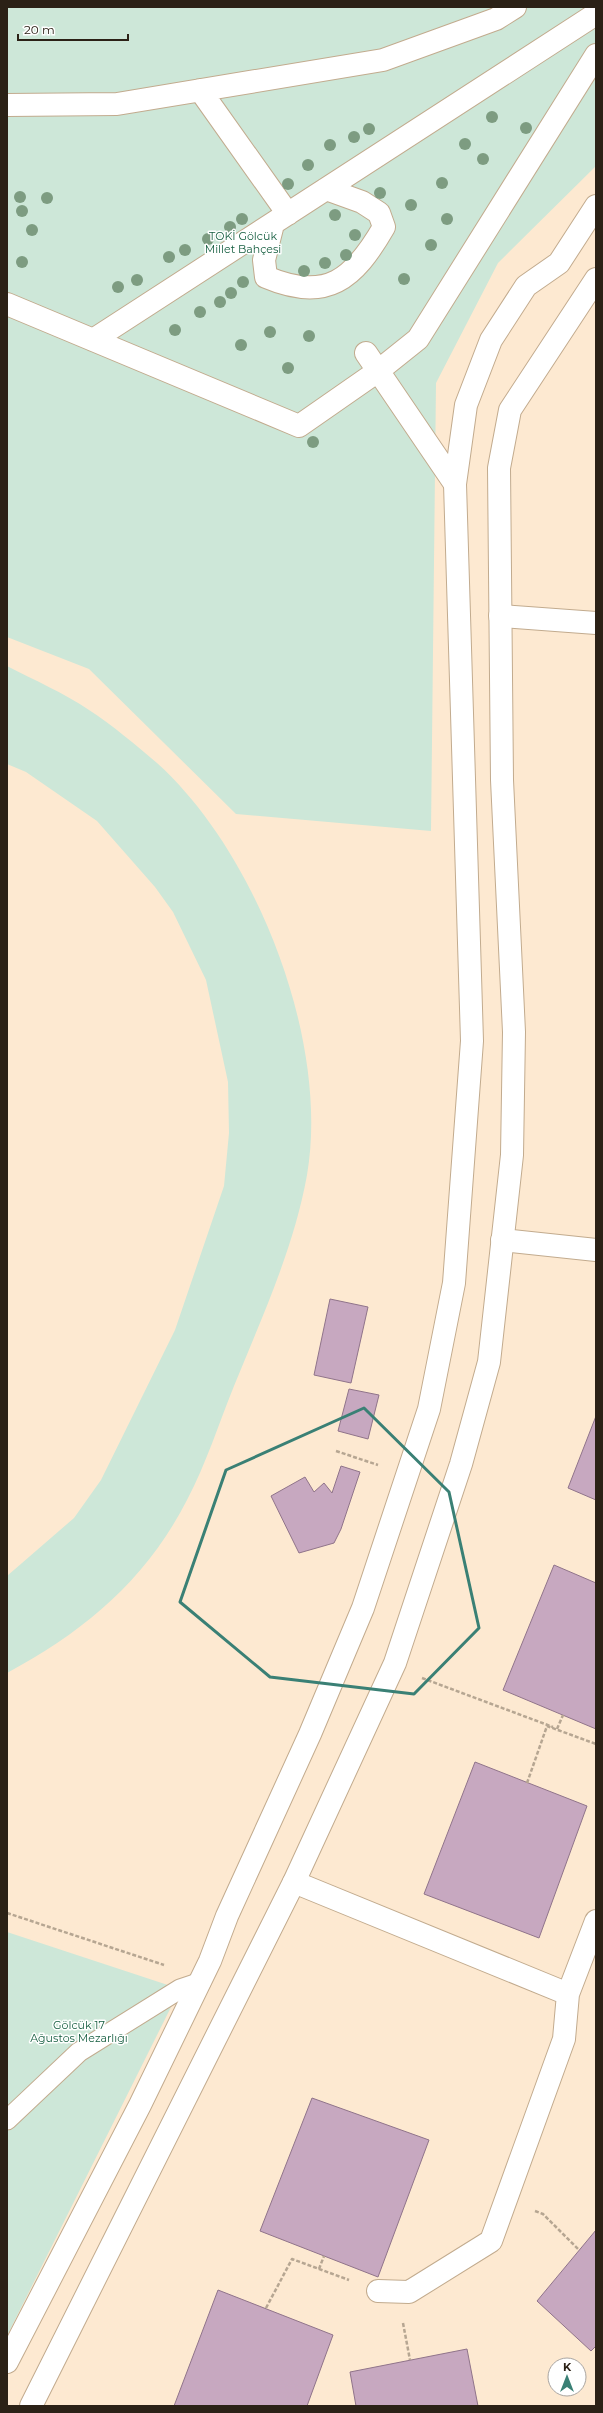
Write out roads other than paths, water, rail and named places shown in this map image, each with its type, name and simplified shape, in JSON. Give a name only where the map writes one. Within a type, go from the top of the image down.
[{"type":"main road","points":[[7,105],[117,104],[383,60],[496,19],[515,7]]},
{"type":"main road","points":[[93,340],[596,14]]},
{"type":"main road","points":[[7,304],[299,426],[378,371],[418,339],[596,55]]},
{"type":"main road","points":[[200,90],[280,219]]},
{"type":"main road","points":[[280,219],[264,260],[266,277],[287,286],[314,288],[345,279],[368,255],[384,227],[379,213],[362,202],[326,189]]},
{"type":"main road","points":[[7,2362],[140,2106],[201,1982],[228,1916],[310,1734],[363,1608],[429,1409],[454,1284],[472,1041],[455,484],[466,405],[491,340],[526,286],[559,263],[596,206]]},
{"type":"main road","points":[[31,2406],[294,1882],[394,1663],[461,1464],[489,1362],[512,1155],[514,1032],[502,780],[499,468],[510,410],[596,279]]},
{"type":"main road","points":[[366,353],[455,484]]},
{"type":"main road","points":[[500,616],[596,623]]},
{"type":"main road","points":[[502,1240],[596,1250]]},
{"type":"main road","points":[[294,1882],[568,1994]]},
{"type":"main road","points":[[387,2291],[409,2292],[491,2241],[564,2039],[568,1994],[596,1921]]},
{"type":"lane","points":[[7,2120],[78,2052],[180,1989],[201,1982]]},
{"type":"park label","name":"TOKİ Gölcük Millet Bahçesi","points":[[243,242]]},
{"type":"park label","name":"Gölcük 17 Ağustos Mezarlığı","points":[[79,2031]]}]
